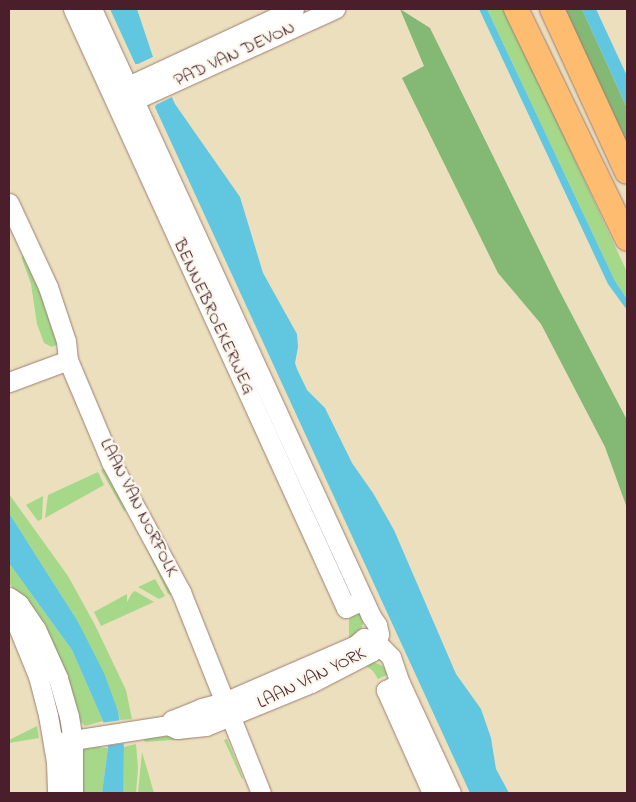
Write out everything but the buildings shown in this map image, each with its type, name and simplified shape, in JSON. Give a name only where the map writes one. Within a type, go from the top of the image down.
[{"type":"main road","points":[[516,9],[627,239]]},
{"type":"main road","points":[[552,9],[627,172]]},
{"type":"street","name":"BENNEBROEKERWEG","points":[[73,9],[346,608],[367,608],[136,91],[92,9]]},
{"type":"street","name":"PAD VAN DEVON","points":[[174,74],[294,9]]},
{"type":"street","name":"PAD VAN DEVON","points":[[136,91],[335,9]]},
{"type":"street","name":"LAAN VAN NORFOLK","points":[[9,203],[48,287],[66,340],[68,360],[110,462],[181,592],[261,793]]},
{"type":"street","points":[[9,382],[68,360]]},
{"type":"street","points":[[9,597],[19,604],[36,629],[49,655],[69,716],[73,740],[73,793]]},
{"type":"street","points":[[9,605],[38,676],[54,743],[57,793]]},
{"type":"street","points":[[367,608],[371,644],[397,676],[451,793]]},
{"type":"street","name":"LAAN VAN YORK","points":[[54,743],[134,732],[168,725],[172,720],[202,708],[227,710],[356,645],[371,644]]},
{"type":"street","points":[[397,676],[386,690],[432,793]]},
{"type":"green space","points":[[400,9],[430,28],[559,290],[627,420],[627,508],[605,447],[541,324],[498,273],[402,78],[424,66]]},
{"type":"green space","points":[[487,9],[505,9],[627,272],[627,299],[615,281]]},
{"type":"green space","points":[[562,9],[582,9],[627,108],[627,150]]},
{"type":"green space","points":[[28,253],[61,343],[52,347],[44,343],[37,324],[31,284],[22,259],[22,255]]},
{"type":"green space","points":[[105,468],[127,509],[124,511],[101,470]]},
{"type":"green space","points":[[98,472],[104,485],[45,518],[48,495]]},
{"type":"green space","points":[[9,494],[68,576],[95,625],[126,690],[132,719],[120,720],[118,711],[77,620],[9,513]]},
{"type":"green space","points":[[43,496],[42,519],[38,521],[26,505]]},
{"type":"green space","points":[[137,529],[173,593],[171,595],[168,594]]},
{"type":"green space","points":[[9,563],[72,650],[103,721],[85,726],[78,719],[15,591],[9,583]]},
{"type":"green space","points":[[155,579],[165,596],[159,599],[138,587]]},
{"type":"green space","points":[[135,591],[154,602],[101,626],[94,612],[127,594],[127,602]]},
{"type":"green space","points":[[361,613],[363,623],[360,634],[349,642],[349,619]]},
{"type":"green space","points":[[368,660],[383,666],[389,674],[378,679],[373,671],[361,662]]},
{"type":"green space","points":[[37,726],[39,738],[9,743],[9,740]]},
{"type":"green space","points":[[211,733],[188,739],[145,742],[143,738]]},
{"type":"green space","points":[[227,739],[243,778],[242,779],[224,740]]},
{"type":"green space","points":[[136,744],[138,768],[136,793],[122,793],[124,747]]},
{"type":"green space","points":[[85,748],[108,748],[102,793],[81,793],[80,755]]},
{"type":"green space","points":[[142,752],[154,793],[138,793]]},
{"type":"water","points":[[110,9],[137,9],[153,57],[175,104],[240,197],[263,273],[297,334],[298,347],[295,363],[297,369],[307,390],[325,408],[352,463],[373,493],[394,530],[456,674],[481,709],[491,738],[496,769],[509,793],[470,793]]},
{"type":"water","points":[[479,9],[487,9],[615,281],[627,299],[627,310],[608,284]]},
{"type":"water","points":[[582,9],[596,9],[627,76],[627,108]]},
{"type":"water","points":[[9,513],[77,620],[104,673],[118,711],[124,747],[123,793],[102,793],[108,748],[103,721],[72,650],[9,563]]},
{"type":"pier","points":[[155,56],[174,96],[156,105],[154,109],[133,64],[138,64]]},
{"type":"pier","points":[[122,720],[126,743],[105,746],[100,723]]}]
